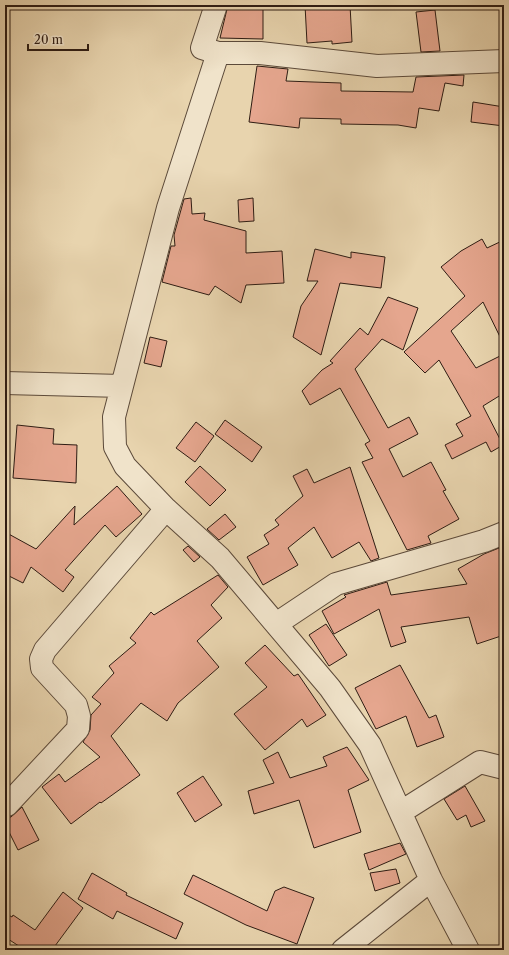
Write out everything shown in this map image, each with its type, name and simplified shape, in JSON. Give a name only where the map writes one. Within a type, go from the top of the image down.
[{"type":"street","points":[[216,5],[202,48],[218,53],[260,53],[377,66],[504,62]]},
{"type":"street","points":[[218,53],[168,208],[114,417],[115,447],[125,466],[166,509],[220,558],[330,688],[370,745],[430,880],[468,950]]},
{"type":"street","points":[[5,383],[122,386]]},
{"type":"street","points":[[7,805],[78,729],[80,716],[76,705],[42,668],[41,659],[45,650],[166,509]]},
{"type":"street","points":[[276,624],[336,584],[484,542],[504,533]]},
{"type":"street","points":[[401,812],[480,762],[504,768]]},
{"type":"street","points":[[343,950],[430,880]]},
{"type":"building","points":[[228,5],[263,5],[263,39],[220,38]]},
{"type":"building","points":[[305,5],[350,5],[352,42],[332,44],[332,41],[307,43]]},
{"type":"building","points":[[435,10],[440,51],[421,52],[416,12]]},
{"type":"building","points":[[257,66],[288,69],[286,81],[341,83],[341,91],[413,92],[416,77],[464,75],[463,86],[445,83],[439,111],[419,108],[416,128],[398,125],[341,124],[341,119],[300,118],[299,128],[249,122]]},
{"type":"building","points":[[473,102],[504,107],[504,126],[471,122]]},
{"type":"building","points":[[191,198],[192,214],[205,213],[204,220],[246,231],[246,253],[282,251],[284,283],[246,285],[241,303],[215,286],[209,295],[162,282],[171,246],[175,246],[174,235],[184,199]]},
{"type":"building","points":[[253,198],[254,221],[239,222],[238,200]]},
{"type":"building","points":[[482,239],[487,248],[504,240],[504,345],[483,302],[451,331],[476,368],[504,354],[504,393],[483,406],[503,445],[491,452],[486,442],[452,459],[445,445],[463,436],[456,424],[471,416],[439,360],[425,373],[404,352],[465,296],[441,267],[461,251]]},
{"type":"building","points":[[315,249],[351,258],[351,252],[385,257],[381,288],[340,283],[321,355],[293,337],[301,306],[318,281],[307,281]]},
{"type":"building","points":[[388,297],[418,308],[403,350],[382,339],[355,369],[388,428],[409,417],[418,434],[389,449],[403,477],[431,462],[446,490],[443,491],[459,519],[428,536],[431,543],[407,550],[362,462],[373,458],[365,444],[370,441],[340,388],[310,405],[302,391],[322,370],[333,363],[330,361],[360,328],[368,335]]},
{"type":"building","points":[[150,337],[167,341],[161,367],[144,363]]},
{"type":"building","points":[[225,420],[262,447],[252,462],[215,434]]},
{"type":"building","points":[[196,422],[214,436],[195,462],[176,448]]},
{"type":"building","points":[[17,425],[54,429],[53,444],[77,445],[76,483],[13,478]]},
{"type":"building","points":[[200,466],[226,490],[210,506],[185,482]]},
{"type":"building","points":[[350,467],[379,558],[371,561],[359,542],[332,558],[314,527],[288,548],[298,565],[263,585],[247,557],[269,544],[264,535],[279,525],[275,520],[303,496],[293,476],[307,469],[314,483]]},
{"type":"building","points":[[117,486],[142,514],[116,537],[105,525],[65,570],[74,577],[63,592],[31,567],[23,583],[5,574],[5,532],[36,549],[75,506],[74,525]]},
{"type":"building","points":[[225,514],[236,527],[219,540],[207,529]]},
{"type":"building","points":[[188,546],[200,557],[194,562],[183,550]]},
{"type":"building","points":[[504,546],[504,635],[477,644],[469,617],[401,627],[406,642],[391,647],[379,609],[334,634],[322,611],[346,597],[344,595],[387,582],[391,595],[467,584],[458,569],[484,554]]},
{"type":"building","points":[[218,575],[228,587],[211,605],[222,618],[197,641],[219,667],[178,703],[167,721],[141,703],[111,736],[140,775],[71,824],[42,787],[59,774],[65,782],[100,757],[83,742],[90,730],[91,715],[101,704],[92,697],[114,673],[109,666],[136,643],[130,638],[151,612],[154,615]]},
{"type":"building","points":[[326,624],[347,655],[329,666],[309,635]]},
{"type":"building","points":[[265,645],[294,676],[298,674],[326,715],[307,727],[302,719],[265,750],[234,714],[267,687],[245,663]]},
{"type":"building","points":[[400,665],[429,718],[436,715],[444,737],[417,747],[406,716],[376,729],[355,688]]},
{"type":"building","points":[[347,747],[369,780],[348,790],[361,832],[314,848],[299,800],[254,814],[248,791],[274,783],[263,760],[278,752],[290,778],[327,766],[323,757]]},
{"type":"building","points":[[203,776],[222,805],[195,822],[177,793]]},
{"type":"building","points":[[465,786],[485,821],[471,827],[466,815],[457,820],[444,799]]},
{"type":"building","points":[[22,807],[39,840],[18,850],[5,824],[5,817],[11,817]]},
{"type":"building","points":[[400,843],[406,854],[369,870],[364,854]]},
{"type":"building","points":[[396,869],[400,883],[375,891],[370,873]]},
{"type":"building","points":[[92,873],[127,893],[126,895],[183,923],[176,939],[117,911],[113,919],[78,899]]},
{"type":"building","points":[[193,875],[267,911],[275,891],[284,887],[314,898],[297,944],[246,925],[184,894]]},
{"type":"building","points":[[63,892],[83,908],[52,950],[25,950],[5,937],[5,913],[12,917],[13,915],[35,930]]}]
